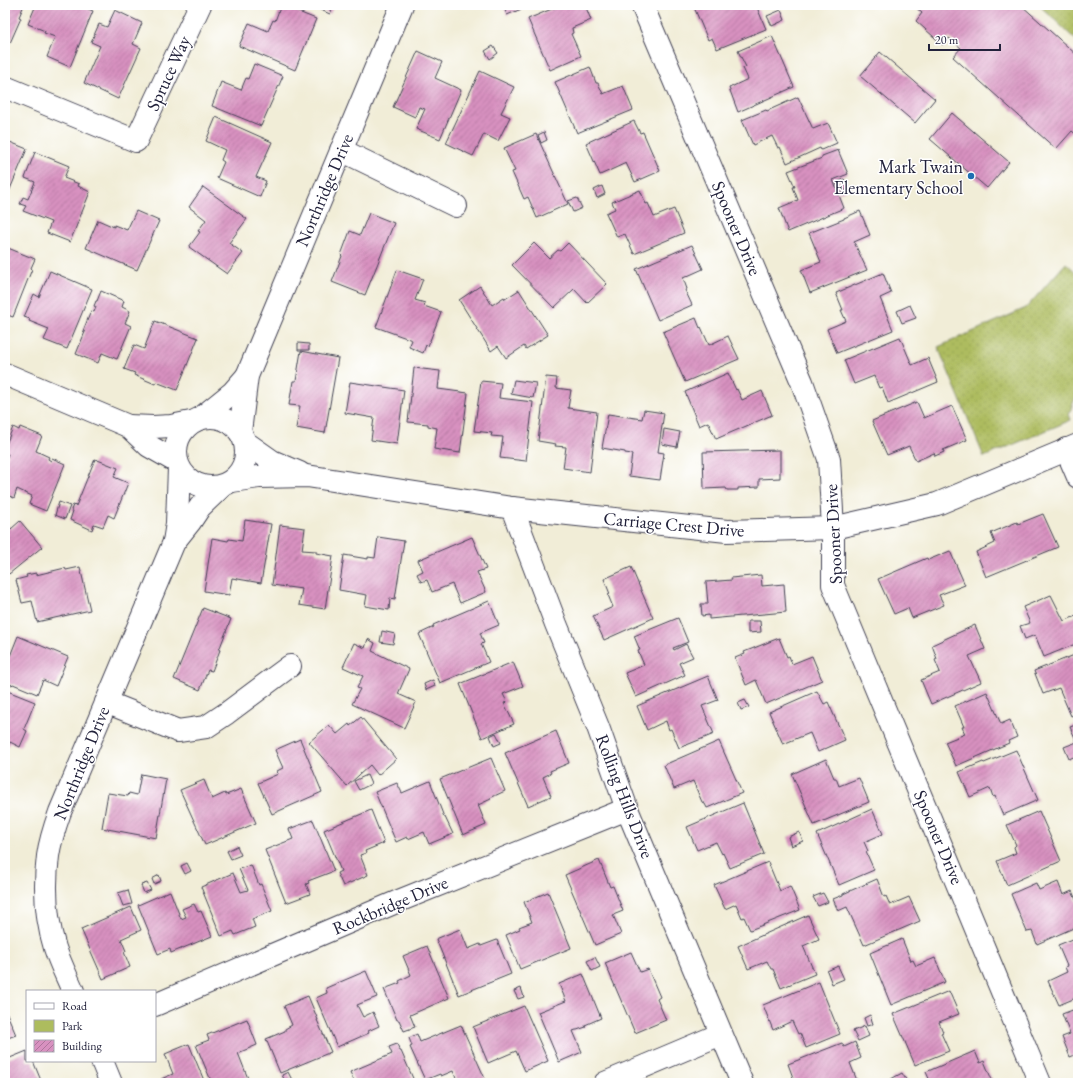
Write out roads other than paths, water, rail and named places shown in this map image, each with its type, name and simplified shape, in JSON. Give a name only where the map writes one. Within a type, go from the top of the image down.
[{"type":"street","name":"Spruce Way","points":[[5,87],[136,141],[200,5]]},
{"type":"street","name":"Northridge Drive","points":[[196,420],[233,392],[247,376],[402,5]]},
{"type":"street","name":"Spooner Drive","points":[[642,5],[802,382],[829,459],[833,528],[834,585],[1040,1083]]},
{"type":"street","points":[[341,150],[456,206]]},
{"type":"street","points":[[5,374],[128,426],[149,446],[178,465]]},
{"type":"street","name":"Northridge Drive","points":[[243,437],[247,376]]},
{"type":"street","points":[[128,426],[171,426],[196,420],[213,416],[224,419],[233,424],[243,437],[246,459],[243,468],[238,475],[227,483],[212,488],[193,483],[185,477],[178,465],[175,453],[179,436],[184,428],[196,420]]},
{"type":"street","name":"Carriage Crest Drive","points":[[243,437],[272,461],[307,476]]},
{"type":"street","points":[[1072,447],[1078,477]]},
{"type":"street","name":"Carriage Crest Drive","points":[[227,483],[259,477],[307,476],[512,508],[727,531],[833,528],[938,504],[1072,447]]},
{"type":"street","name":"Northridge Drive","points":[[73,990],[55,948],[49,924],[46,900],[48,856],[60,812],[174,542],[177,522],[178,465]]},
{"type":"street","name":"Northridge Drive","points":[[174,542],[190,522],[200,506],[227,483]]},
{"type":"street","name":"Rolling Hills Drive","points":[[512,508],[556,624],[598,727],[627,809],[742,1083]]},
{"type":"street","points":[[106,702],[178,730],[206,727],[290,666]]},
{"type":"street","name":"Rockbridge Drive","points":[[156,1005],[401,900],[627,809]]},
{"type":"street","points":[[605,1083],[721,1034]]},
{"type":"street","points":[[102,1062],[111,1083]]},
{"type":"place","name":"Mark Twain Elementary School","points":[[971,176]]}]
